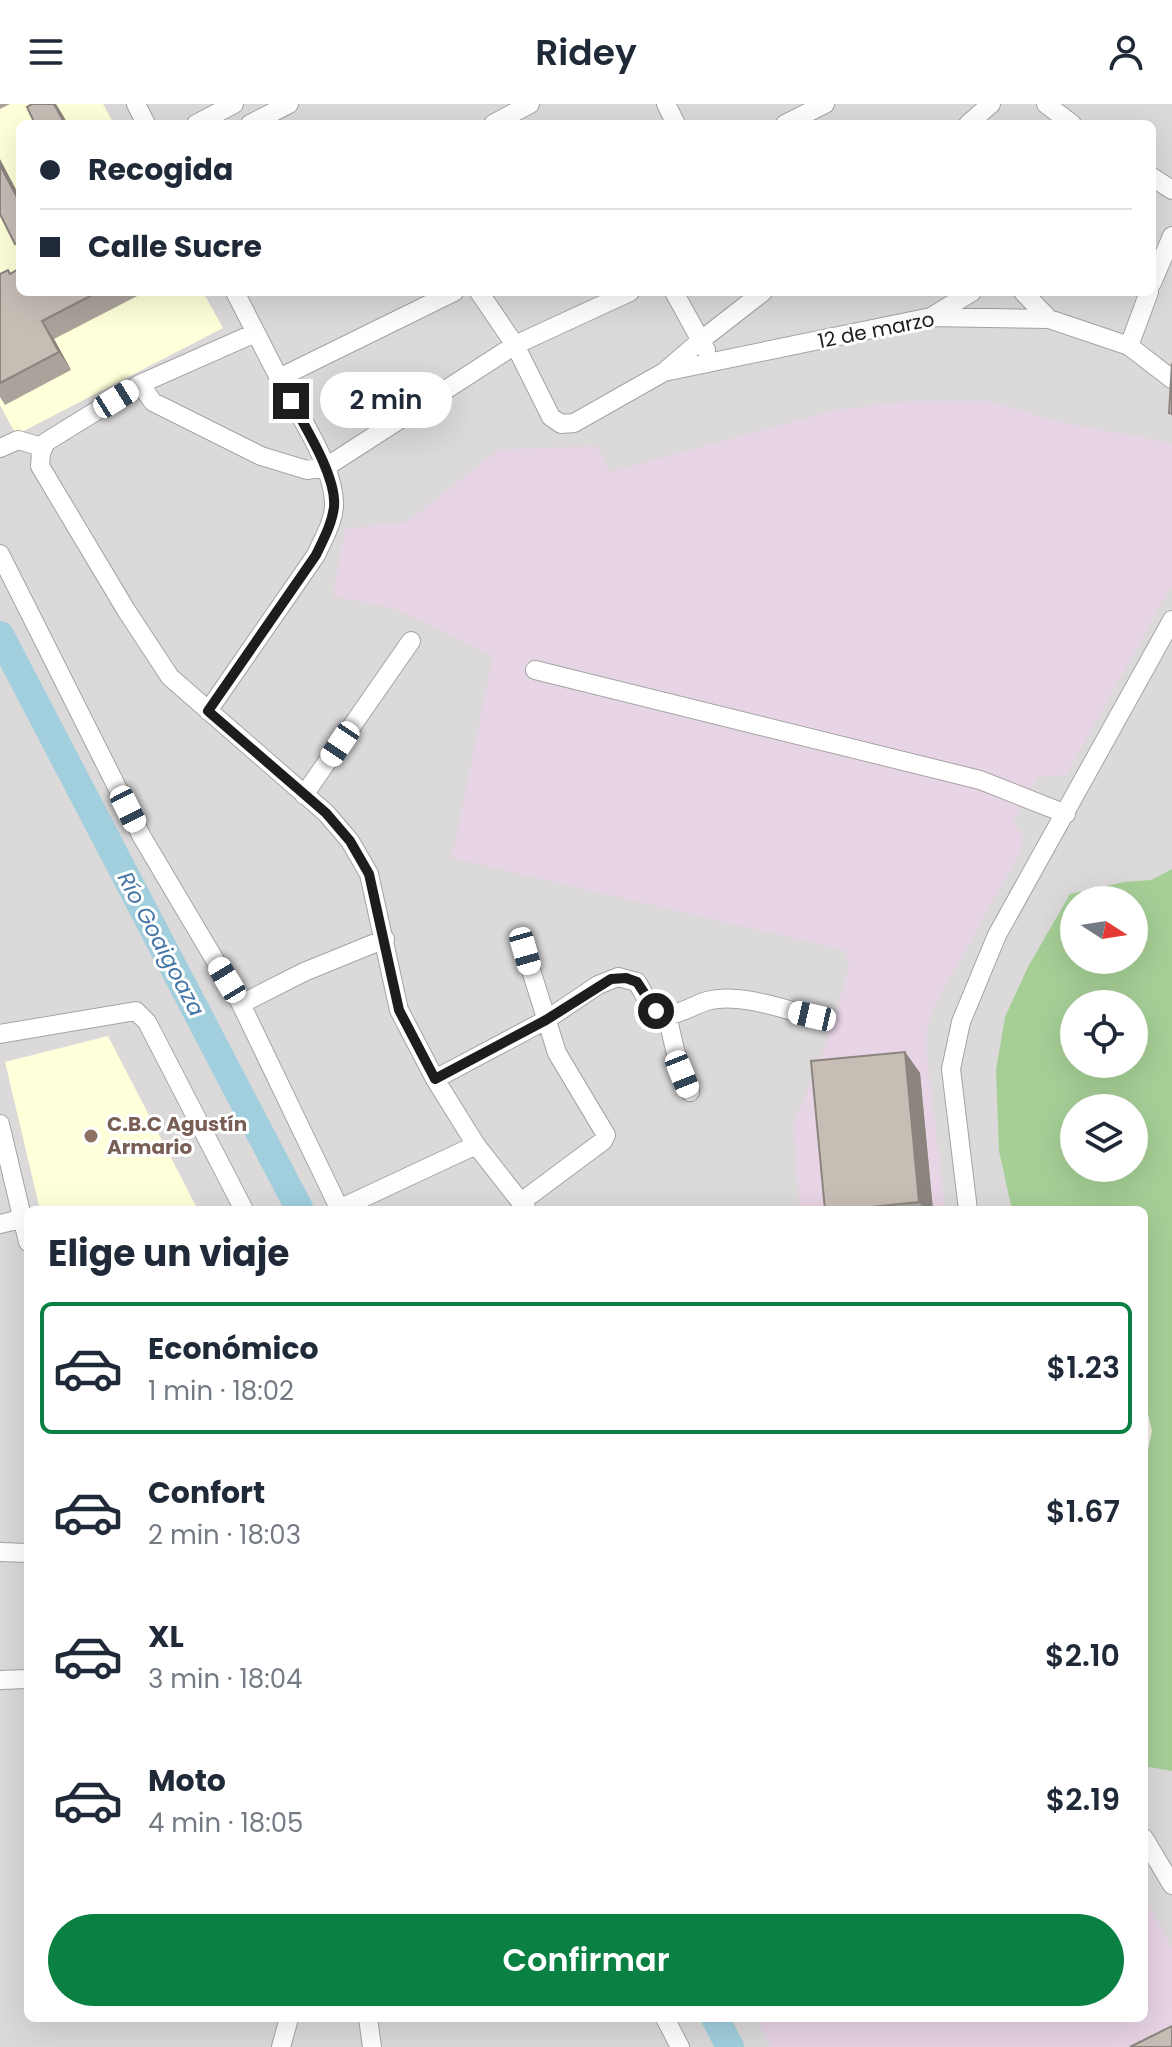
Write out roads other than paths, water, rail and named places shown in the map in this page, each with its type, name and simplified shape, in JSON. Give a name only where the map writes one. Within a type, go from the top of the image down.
[{"type":"street","points":[[204,120],[234,104]]},
{"type":"street","points":[[258,120],[289,104]]},
{"type":"street","points":[[500,120],[530,104]]},
{"type":"street","points":[[793,120],[825,104]]},
{"type":"street","points":[[973,120],[991,104]]},
{"type":"street","points":[[1046,104],[1067,120]]},
{"type":"street","points":[[1161,275],[1172,236]]},
{"type":"street","points":[[208,711],[316,555],[335,504],[326,467],[237,296]]},
{"type":"street","points":[[279,378],[446,296]]},
{"type":"street","points":[[482,296],[515,345],[551,417],[561,424],[574,423],[664,372],[758,296]]},
{"type":"street","points":[[140,384],[153,402],[261,456],[307,470],[326,467],[515,345],[621,296]]},
{"type":"street","points":[[676,296],[714,363]]},
{"type":"street","points":[[931,317],[965,296]]},
{"type":"street","points":[[1027,296],[1049,319]]},
{"type":"street","points":[[1129,346],[1148,296]]},
{"type":"street","name":"12 de marzo","points":[[664,372],[931,317],[1049,319],[1129,346],[1172,379]]},
{"type":"street","points":[[255,333],[140,384],[46,442],[42,447],[40,466],[170,677],[326,813],[350,841],[369,874],[399,1010],[435,1079],[476,1145],[524,1206],[603,1141],[606,1135],[557,1053],[525,951]]},
{"type":"street","points":[[0,448],[18,440],[42,447]]},
{"type":"street","points":[[0,554],[142,837],[241,1004],[338,1206]]},
{"type":"street","points":[[968,1206],[951,1069],[961,1022],[997,935],[1172,620]]},
{"type":"street","points":[[304,795],[411,641]]},
{"type":"street","points":[[535,670],[980,780],[1066,814]]},
{"type":"street","points":[[241,1004],[304,972],[385,939]]},
{"type":"street","points":[[435,1079],[546,1020],[598,985],[618,977],[637,982],[651,1007],[667,1015],[691,1009],[706,1001],[724,999],[812,1016]]},
{"type":"street","points":[[0,1034],[136,1011],[147,1022],[242,1206]]},
{"type":"street","points":[[667,1015],[690,1092]]},
{"type":"street","points":[[0,1124],[24,1229]]},
{"type":"street","points":[[345,1206],[476,1145]]},
{"type":"street","points":[[0,1224],[21,1219]]},
{"type":"street","points":[[0,1552],[24,1553]]},
{"type":"street","points":[[0,1680],[24,1679]]},
{"type":"street","points":[[1148,1845],[1172,1885]]},
{"type":"street","points":[[281,2047],[288,2022]]},
{"type":"street","points":[[369,2022],[372,2047]]},
{"type":"street","points":[[667,2022],[680,2047]]},
{"type":"waterway","name":"Río Goaigoaza","points":[[0,635],[298,1206]]},
{"type":"waterway","name":"Río Goaigoaza","points":[[717,2022],[730,2047]]},
{"type":"place","name":"C.B.C Agustín Armario","points":[[91,1136]]}]
